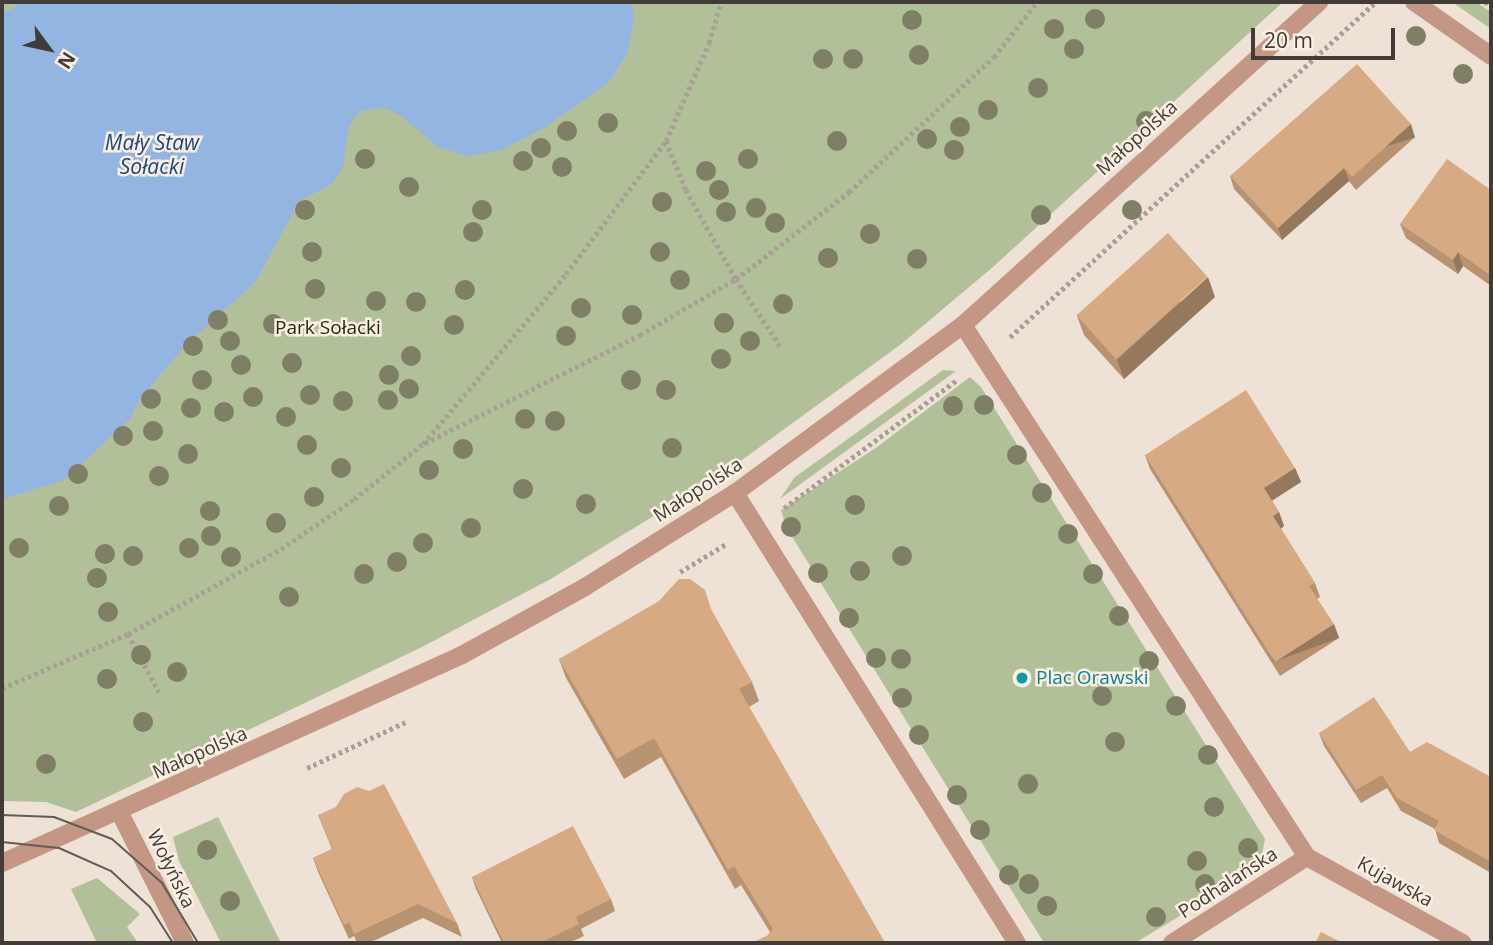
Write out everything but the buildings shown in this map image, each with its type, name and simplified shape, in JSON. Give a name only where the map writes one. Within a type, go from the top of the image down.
[{"type":"street","name":"Małopolska","points":[[2,863],[120,813],[462,655],[585,587],[735,493],[963,324],[1319,2]]},
{"type":"street","points":[[1414,2],[1491,56]]},
{"type":"street","points":[[963,324],[1307,857]]},
{"type":"street","points":[[735,493],[1017,943]]},
{"type":"street","name":"Wołyńska","points":[[120,813],[185,943]]},
{"type":"street","name":"Podhalańska","points":[[1172,943],[1307,857]]},
{"type":"street","name":"Kujawska","points":[[1307,857],[1463,943]]},
{"type":"path","points":[[2,688],[128,634],[281,549],[354,499],[423,444],[566,274],[666,141],[709,43],[721,2]]},
{"type":"path","points":[[423,444],[640,335],[736,279],[849,192],[994,57],[1037,2]]},
{"type":"path","points":[[1485,2],[1491,6]]},
{"type":"path","points":[[666,141],[686,190],[736,279],[780,346]]},
{"type":"path","points":[[1014,334],[1021,346]]},
{"type":"path","points":[[128,634],[159,692]]},
{"type":"green space","name":"Park Sołacki","points":[[2,2],[1283,2],[993,267],[900,345],[724,473],[549,580],[420,648],[76,812],[46,802],[2,801]]},
{"type":"green space","points":[[1452,2],[1476,2],[1491,12],[1491,29]]},
{"type":"green space","points":[[943,370],[956,371],[780,499],[794,478]]},
{"type":"green space","name":"Plac Orawski","points":[[970,377],[981,387],[1265,839],[1260,864],[1251,873],[1135,943],[1044,943],[786,527],[781,510],[877,447]]},
{"type":"green space","points":[[218,817],[281,943],[221,943],[179,861],[173,837]]},
{"type":"green space","points":[[97,878],[140,914],[127,927],[138,943],[97,943],[71,889]]},
{"type":"water","name":"Mały Staw Sołacki","points":[[23,2],[336,2],[346,6],[354,2],[632,2],[634,21],[627,54],[609,82],[544,128],[501,150],[467,156],[438,147],[400,115],[382,107],[360,111],[349,125],[343,167],[332,184],[299,201],[256,281],[183,348],[140,399],[129,420],[64,480],[2,499],[2,14]]},
{"type":"tram line","points":[[2,815],[54,817],[112,839],[162,883],[198,943]]},
{"type":"tram line","points":[[2,842],[59,848],[111,871],[150,907],[173,943]]},
{"type":"place","name":"Plac Orawski","points":[[1022,678]]}]
